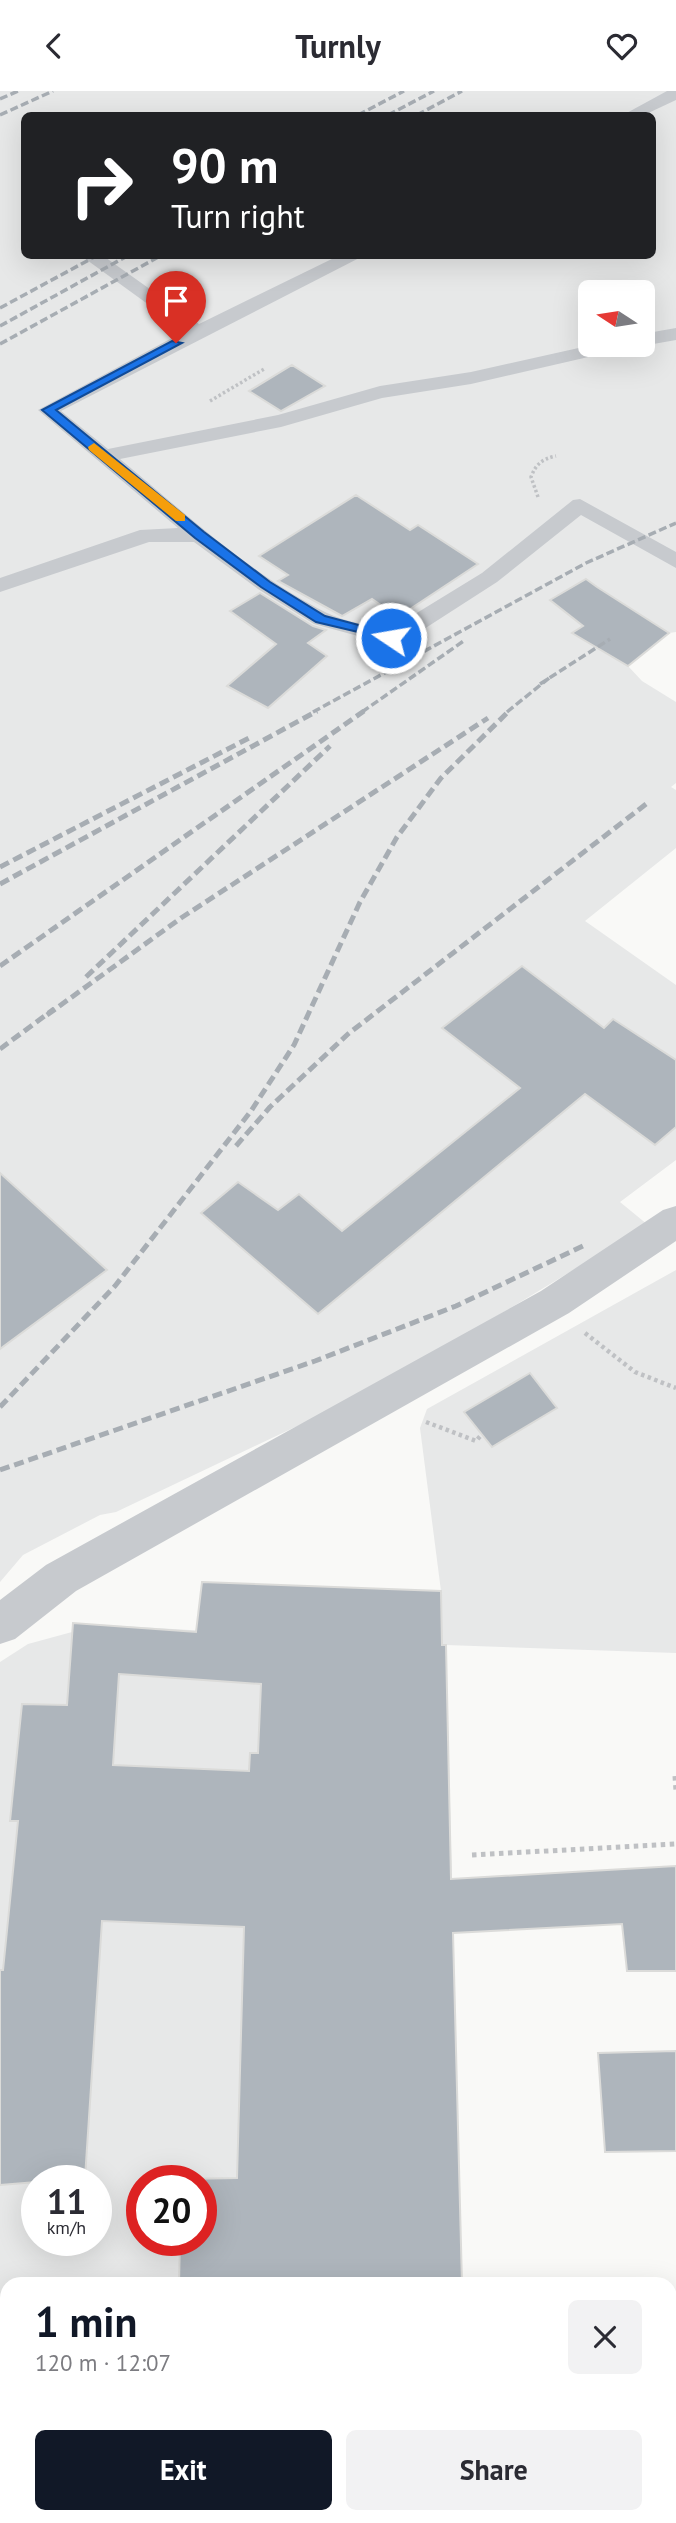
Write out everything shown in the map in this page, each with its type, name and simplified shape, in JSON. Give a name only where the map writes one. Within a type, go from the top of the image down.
[{"type":"street","points":[[0,1625],[61,1577],[555,1302],[676,1220]]},
{"type":"lane","points":[[638,112],[676,93]]},
{"type":"lane","points":[[95,259],[198,332]]},
{"type":"lane","points":[[348,259],[198,332],[48,410],[199,535],[265,585],[321,619],[391,638],[436,614],[544,537],[580,505],[676,561]]},
{"type":"lane","points":[[655,338],[676,334]]},
{"type":"lane","points":[[105,456],[281,421],[380,392],[508,371],[578,354]]},
{"type":"lane","points":[[0,585],[147,535],[199,535]]},
{"type":"path","points":[[556,456],[541,458],[531,485],[535,495],[570,514]]},
{"type":"path","points":[[555,1302],[576,1325],[635,1372],[676,1388]]},
{"type":"path","points":[[392,1393],[423,1421],[476,1441],[482,1434]]},
{"type":"path","points":[[675,1776],[676,1791]]},
{"type":"path","points":[[472,1855],[676,1844]]},
{"type":"shaded area","points":[[0,91],[676,91],[676,632],[669,633],[628,666],[642,681],[676,702],[676,783],[671,787],[676,790],[676,848],[585,921],[676,985],[676,1160],[620,1202],[648,1225],[429,1357],[310,1420],[116,1512],[100,1515],[23,1555],[0,1582]]},
{"type":"shaded area","points":[[676,1270],[676,1653],[446,1645],[462,2277],[0,2277],[0,1662],[28,1644],[72,1632],[73,1623],[442,1645],[441,1591],[420,1428],[427,1409]]},
{"type":"building","points":[[292,365],[325,386],[281,411],[249,391]]},
{"type":"building","points":[[356,495],[410,530],[418,525],[478,564],[398,617],[372,599],[342,616],[278,581],[288,575],[259,556]]},
{"type":"building","points":[[586,579],[669,633],[628,666],[572,633],[583,626],[550,600]]},
{"type":"building","points":[[260,593],[313,626],[326,630],[308,643],[327,656],[268,708],[227,686],[276,644],[230,611]]},
{"type":"building","points":[[522,966],[604,1028],[613,1019],[676,1060],[676,1127],[655,1145],[585,1094],[318,1314],[201,1213],[238,1182],[278,1210],[299,1194],[342,1231],[520,1088],[442,1028]]},
{"type":"building","points":[[0,1173],[107,1270],[0,1349]]},
{"type":"building","points":[[530,1373],[557,1408],[492,1447],[464,1412]]},
{"type":"building","points":[[202,1582],[441,1591],[442,1645],[446,1645],[451,1879],[676,1866],[676,1971],[627,1971],[622,1924],[453,1933],[462,2277],[179,2277],[180,2256],[217,2256],[217,2178],[237,2178],[244,1927],[102,1921],[86,2165],[21,2165],[21,2183],[0,2185],[0,1970],[3,1970],[18,1821],[10,1821],[22,1704],[67,1705],[73,1623],[196,1632]],"holes":[[[119,1674],[261,1684],[258,1753],[250,1753],[249,1771],[113,1765]]]},
{"type":"building","points":[[676,2051],[676,2151],[605,2152],[598,2053]]},
{"type":"railway","points":[[0,99],[18,91]]},
{"type":"railway","points":[[0,115],[53,91]]},
{"type":"railway","points":[[364,112],[404,91]]},
{"type":"railway","points":[[394,112],[434,91]]},
{"type":"railway","points":[[423,112],[462,91]]},
{"type":"railway","points":[[0,308],[91,259]]},
{"type":"railway","points":[[0,326],[122,259]]},
{"type":"railway","points":[[0,344],[155,259]]},
{"type":"railway","points":[[313,712],[586,563],[676,523]]},
{"type":"railway","points":[[548,679],[610,639]]},
{"type":"railway","points":[[362,712],[465,640]]},
{"type":"railway","points":[[507,712],[548,679]]},
{"type":"railway","points":[[540,684],[548,679]]},
{"type":"railway","points":[[0,884],[317,711]]},
{"type":"railway","points":[[0,966],[364,711]]},
{"type":"railway","points":[[0,1407],[115,1286],[251,1111],[294,1045],[360,902],[397,837],[441,778],[509,711]]},
{"type":"railway","points":[[47,1015],[181,918],[488,718]]},
{"type":"railway","points":[[0,867],[249,738]]},
{"type":"railway","points":[[86,977],[330,746]]},
{"type":"railway","points":[[236,1146],[270,1107],[348,1034],[650,801]]},
{"type":"railway","points":[[0,1049],[54,1009]]},
{"type":"railway","points":[[0,1470],[315,1361],[456,1306],[583,1246]]},
{"type":"slow traffic","points":[[94,447],[181,518]]},
{"type":"route","points":[[176,343],[48,410],[199,535],[265,585],[321,619],[355,631],[391,638]]}]
